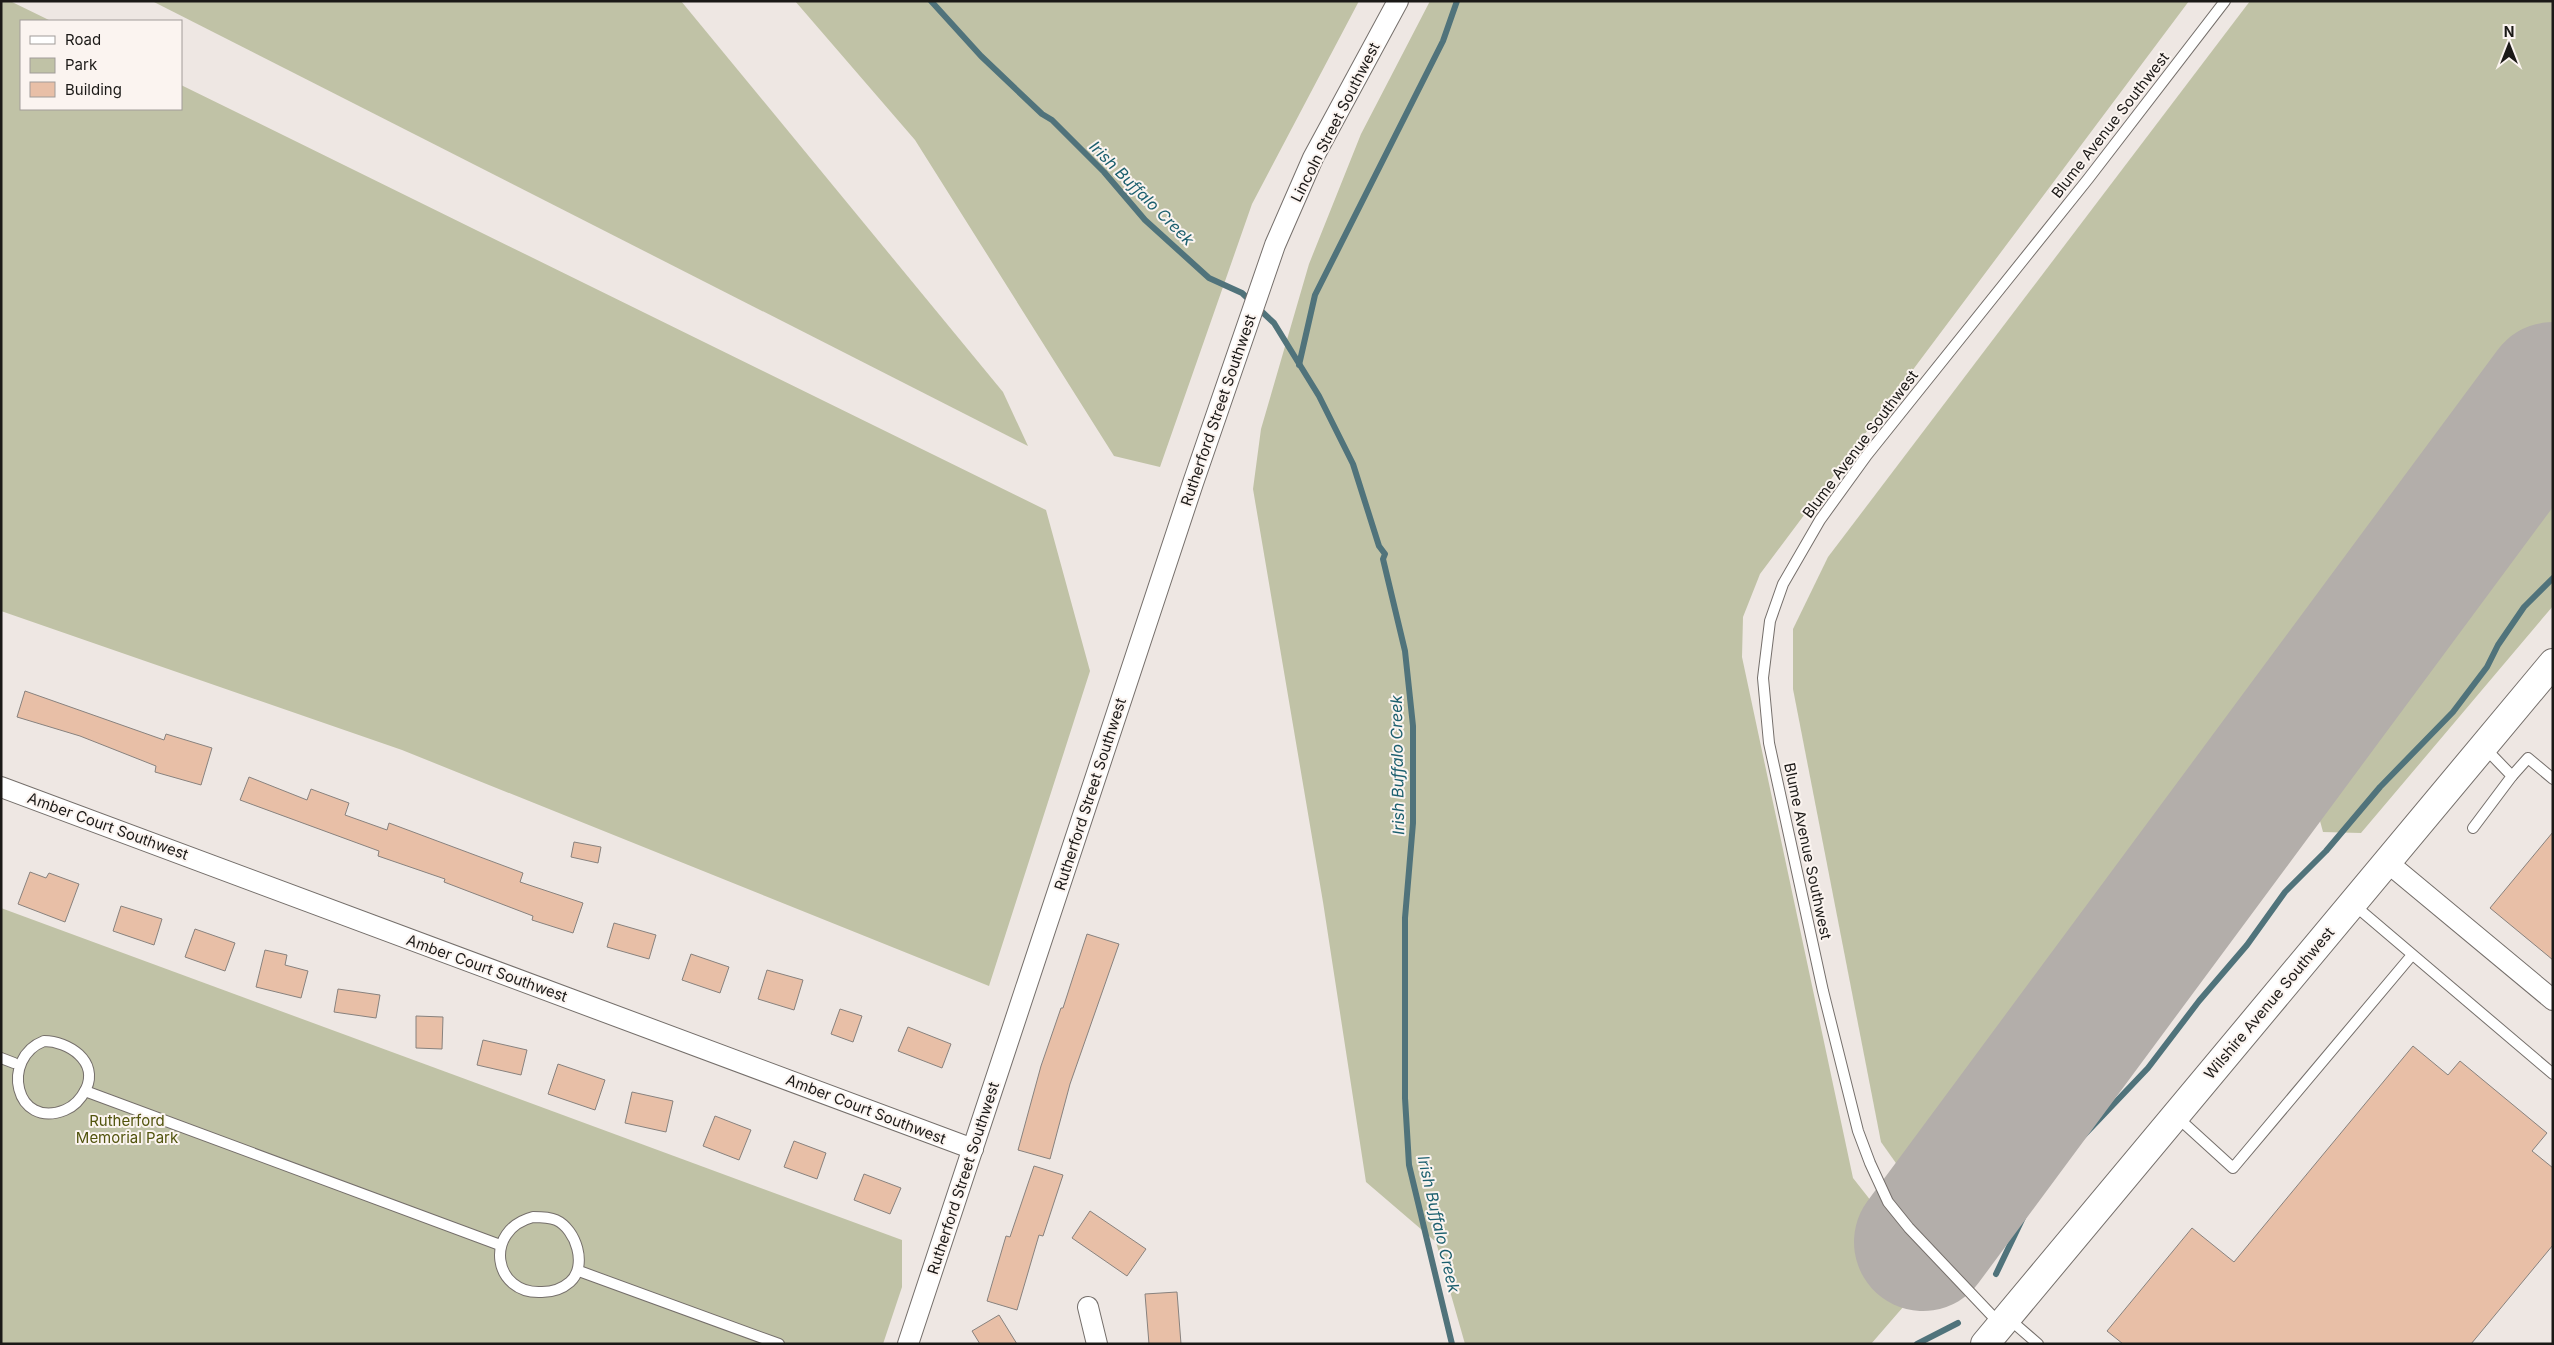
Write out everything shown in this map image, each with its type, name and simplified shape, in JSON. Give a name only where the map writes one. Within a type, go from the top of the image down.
[{"type":"street","name":"Lincoln Street Southwest","points":[[1275,245],[1313,158],[1398,1]]},
{"type":"street","name":"Rutherford Street Southwest","points":[[908,1344],[1228,377],[1275,245]]},
{"type":"street","name":"Wilshire Avenue Southwest","points":[[1998,1328],[2553,663]]},
{"type":"street","name":"Amber Court Southwest","points":[[1,787],[972,1149]]},
{"type":"street","points":[[2387,862],[2553,1000]]},
{"type":"street","points":[[1088,1307],[1097,1344]]},
{"type":"lane","name":"Blume Avenue Southwest","points":[[2038,1344],[1998,1328],[1888,1202],[1858,1131],[1823,991],[1769,743],[1763,678],[1770,621],[1784,584],[1820,520],[1867,455],[2088,178],[2225,1]]},
{"type":"lane","points":[[2483,747],[2512,776]]},
{"type":"lane","points":[[2474,828],[2512,776],[2528,758],[2553,779]]},
{"type":"lane","points":[[2352,904],[2553,1074]]},
{"type":"lane","points":[[2175,1116],[2233,1168],[2412,955]]},
{"type":"lane","points":[[56,1041],[69,1046],[79,1054],[88,1072],[88,1083],[85,1091],[78,1102],[70,1108],[48,1114],[38,1113],[27,1107],[15,1093],[12,1072],[14,1063],[23,1050],[33,1044],[56,1041]]},
{"type":"lane","points":[[1,1058],[14,1063]]},
{"type":"lane","points":[[85,1091],[500,1245]]},
{"type":"lane","points":[[533,1217],[557,1221],[569,1231],[574,1241],[580,1262],[579,1271],[561,1289],[535,1292],[524,1290],[512,1283],[500,1260],[500,1245],[504,1235],[521,1220],[533,1217]]},
{"type":"lane","points":[[579,1271],[779,1344]]},
{"type":"green space","points":[[1,1],[10,1],[49,20],[20,20],[20,110],[182,110],[182,85],[1046,510],[1090,671],[989,986],[402,750],[1,611]]},
{"type":"green space","points":[[152,1],[681,1],[1003,392],[1028,446]]},
{"type":"green space","points":[[795,1],[1359,1],[1252,204],[1160,467],[1114,456],[915,140]]},
{"type":"green space","points":[[1430,1],[2189,1],[1760,574],[1743,617],[1742,657],[1853,1178],[1930,1276],[1871,1344],[1465,1344],[1436,1242],[1366,1182],[1323,902],[1253,489],[1261,429],[1309,264],[1361,134]]},
{"type":"green space","points":[[2250,1],[2553,1],[2553,322],[1920,1197],[1881,1142],[1793,689],[1793,629],[1828,557]]},
{"type":"green space","points":[[2553,451],[2553,606],[2361,833],[2323,832],[2316,806],[2316,773],[2346,735]]},
{"type":"green space","name":"Rutherford Memorial Park","points":[[1,908],[902,1240],[902,1287],[883,1344],[1,1344]]},
{"type":"building","points":[[25,691],[164,740],[166,734],[212,748],[201,785],[155,772],[156,766],[80,736],[17,717]]},
{"type":"building","points":[[249,777],[307,800],[311,789],[349,803],[345,815],[387,830],[389,823],[523,873],[520,882],[583,903],[573,933],[532,920],[533,916],[444,882],[445,879],[378,856],[379,851],[240,800]]},
{"type":"building","points":[[2553,832],[2553,960],[2490,908]]},
{"type":"building","points":[[574,842],[601,847],[598,863],[571,857]]},
{"type":"building","points":[[30,872],[46,878],[49,873],[79,884],[65,922],[18,904]]},
{"type":"building","points":[[121,906],[162,919],[154,945],[113,931]]},
{"type":"building","points":[[614,923],[656,935],[649,959],[607,947]]},
{"type":"building","points":[[195,929],[235,943],[225,971],[185,957]]},
{"type":"building","points":[[1087,934],[1119,944],[1070,1084],[1050,1159],[1018,1150],[1041,1066],[1061,1008],[1063,1008]]},
{"type":"building","points":[[265,950],[287,955],[285,965],[308,971],[301,998],[256,987]]},
{"type":"building","points":[[691,954],[729,967],[720,993],[682,980]]},
{"type":"building","points":[[767,970],[803,980],[794,1010],[758,999]]},
{"type":"building","points":[[338,989],[380,995],[376,1018],[334,1012]]},
{"type":"building","points":[[840,1009],[862,1016],[853,1042],[831,1034]]},
{"type":"building","points":[[416,1016],[443,1017],[442,1049],[416,1048]]},
{"type":"building","points":[[908,1027],[951,1044],[942,1068],[898,1051]]},
{"type":"building","points":[[483,1040],[527,1050],[521,1075],[477,1065]]},
{"type":"building","points":[[2413,1046],[2448,1075],[2460,1061],[2547,1133],[2532,1151],[2553,1168],[2553,1245],[2471,1344],[2123,1344],[2107,1331],[2192,1228],[2234,1262]]},
{"type":"building","points":[[558,1064],[605,1080],[595,1110],[548,1094]]},
{"type":"building","points":[[632,1092],[673,1101],[666,1132],[625,1123]]},
{"type":"building","points":[[715,1116],[751,1130],[739,1160],[703,1146]]},
{"type":"building","points":[[794,1141],[826,1153],[817,1179],[784,1167]]},
{"type":"building","points":[[1034,1166],[1063,1175],[1043,1236],[1039,1235],[1017,1310],[987,1301],[1006,1236],[1010,1237]]},
{"type":"building","points":[[864,1174],[901,1188],[890,1214],[854,1200]]},
{"type":"building","points":[[1090,1211],[1146,1249],[1127,1276],[1072,1238]]},
{"type":"building","points":[[1177,1292],[1181,1344],[1149,1344],[1145,1294]]},
{"type":"building","points":[[999,1315],[1017,1344],[980,1344],[972,1331]]},
{"type":"waterway","name":"Irish Buffalo Creek","points":[[931,1],[981,56],[1042,114],[1052,120],[1104,172],[1145,220],[1209,278],[1242,293],[1274,323],[1319,396],[1353,464],[1379,546],[1385,554],[1383,559],[1405,651],[1413,726],[1413,823],[1405,918],[1405,1098],[1409,1165],[1452,1344]]},
{"type":"waterway","points":[[1299,365],[1315,295],[1443,41],[1457,1]]},
{"type":"waterway","points":[[1996,1274],[2030,1203],[2070,1150],[2148,1068],[2199,1001],[2247,945],[2285,892],[2326,851],[2380,787],[2453,712],[2487,667],[2498,645],[2524,607],[2553,578]]},
{"type":"waterway","points":[[1917,1344],[1958,1323]]},
{"type":"runway","points":[[1923,1242],[2553,391]]}]
